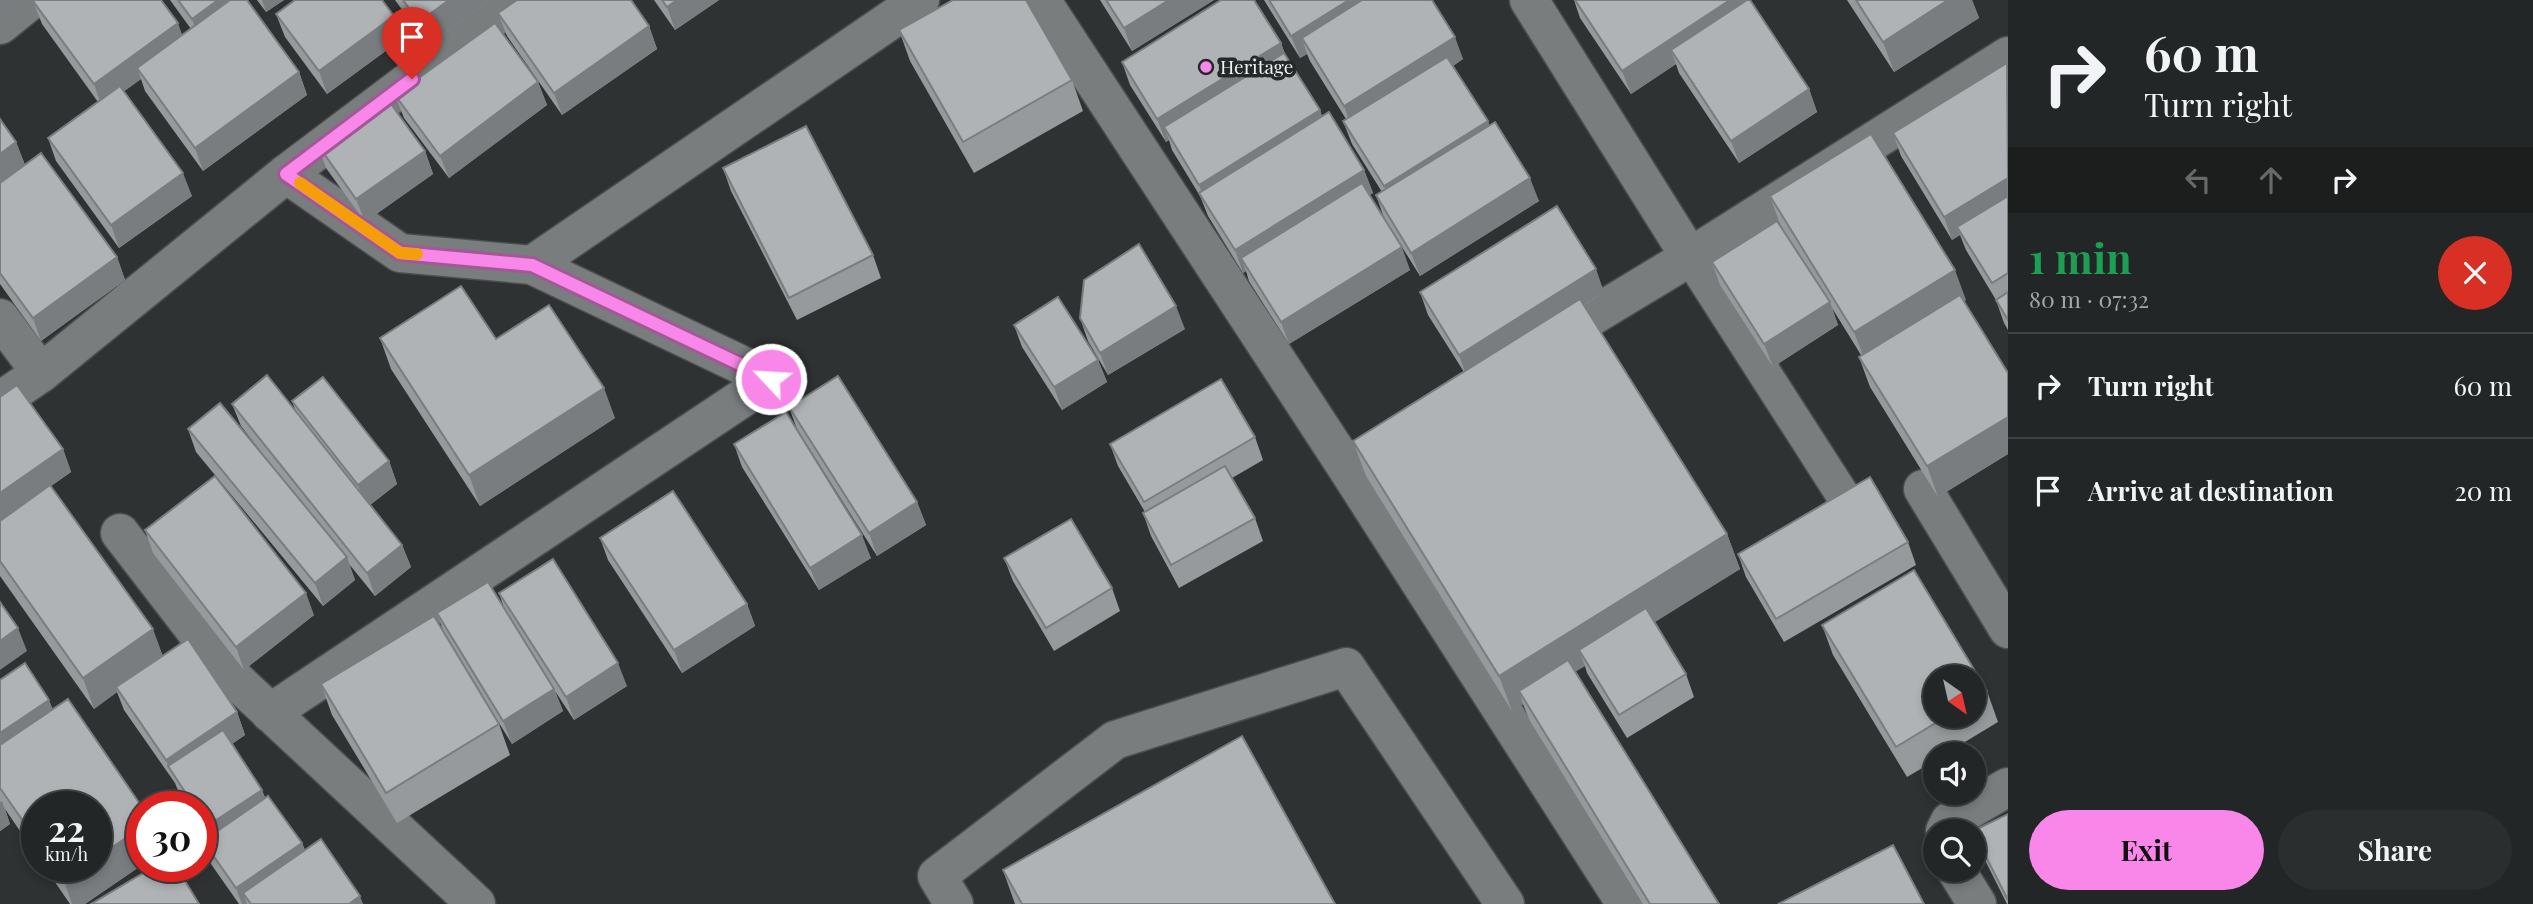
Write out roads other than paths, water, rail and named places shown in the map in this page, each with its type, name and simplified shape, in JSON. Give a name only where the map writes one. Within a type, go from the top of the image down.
[{"type":"street","points":[[0,25],[31,0]]},
{"type":"street","points":[[0,401],[41,373],[286,174],[517,0]]},
{"type":"street","points":[[532,265],[920,0]]},
{"type":"street","points":[[1041,0],[1357,458],[1626,904]]},
{"type":"street","points":[[1529,0],[1690,257]]},
{"type":"street","points":[[1511,365],[1690,257],[2008,56]]},
{"type":"street","points":[[270,713],[771,379],[532,265],[400,253],[286,174]]},
{"type":"street","points":[[0,318],[41,373]]},
{"type":"street","points":[[1923,489],[2008,629]]},
{"type":"street","points":[[120,533],[228,673],[476,904]]},
{"type":"street","points":[[954,904],[937,876],[1115,740],[1346,667],[1505,904]]},
{"type":"street","points":[[1954,819],[2008,787]]},
{"type":"street","points":[[1963,882],[1977,904]]},
{"type":"lane","points":[[1690,257],[1842,494]]},
{"type":"place","name":"Heritage","points":[[1206,67]]}]
